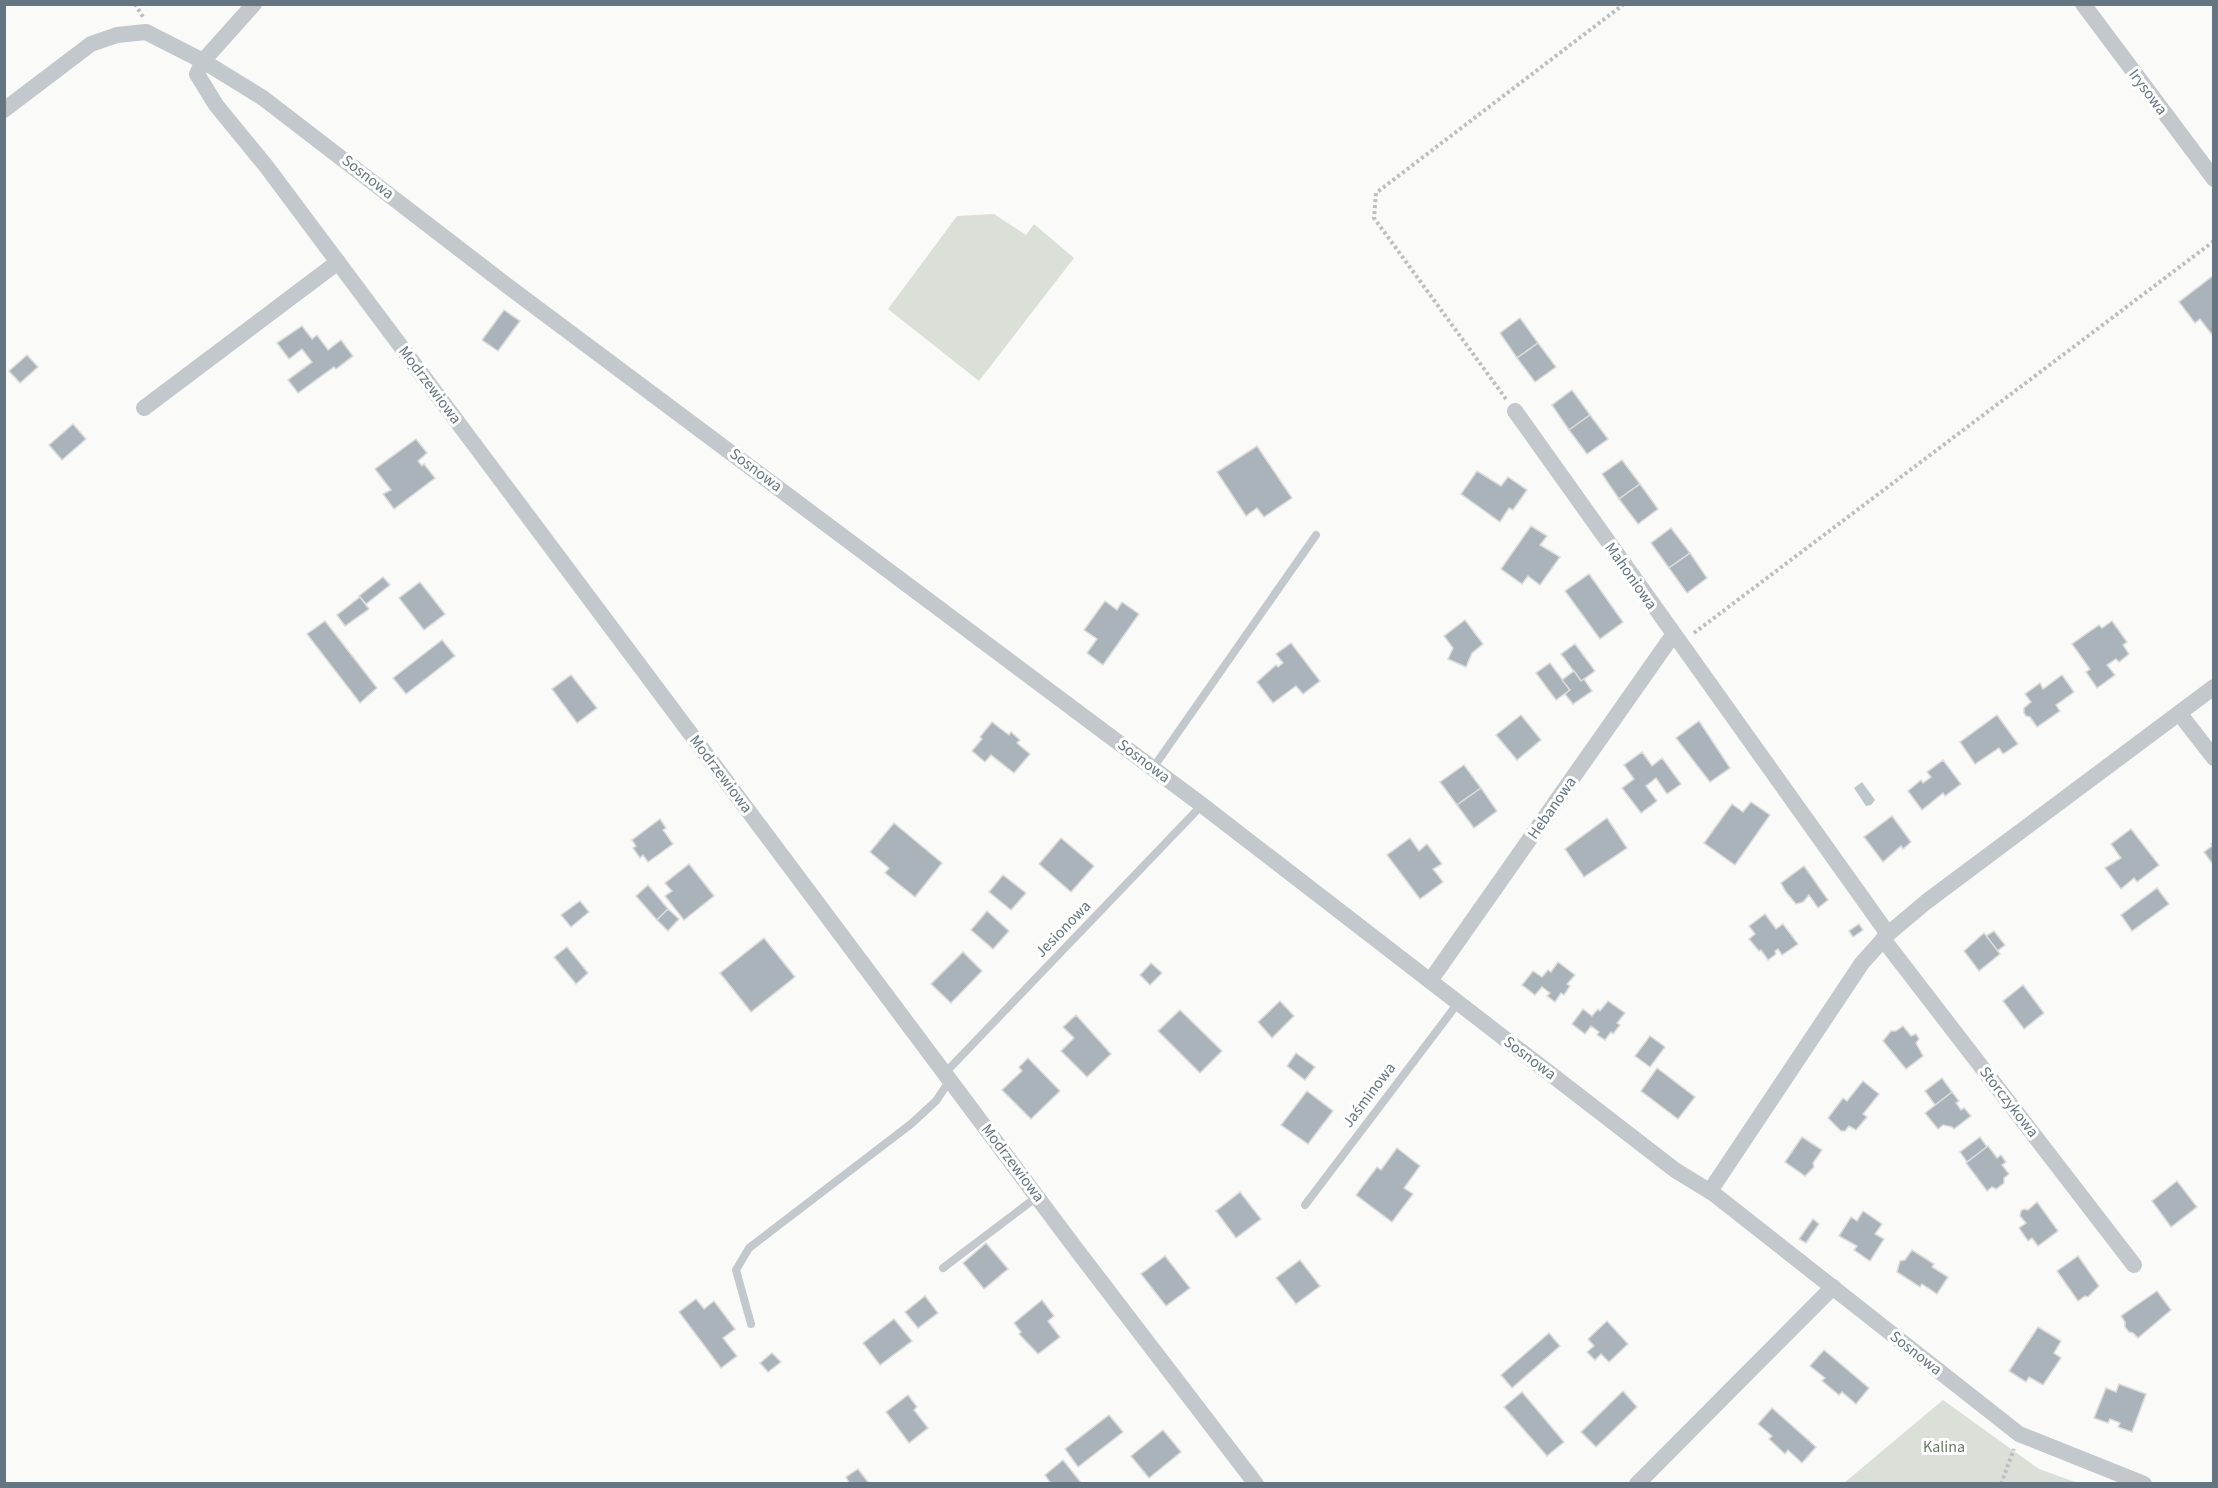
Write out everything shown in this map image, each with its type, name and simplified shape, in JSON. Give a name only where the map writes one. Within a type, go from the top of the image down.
[{"type":"street","points":[[204,61],[254,4]]},
{"type":"street","name":"Irysowa","points":[[2083,4],[2214,179]]},
{"type":"street","name":"Sosnowa","points":[[4,110],[91,44],[117,35],[146,32],[204,61],[263,98],[505,284],[1202,805],[1675,1170],[1710,1191],[2019,1434],[2144,1484]]},
{"type":"street","name":"Modrzewiowa","points":[[204,61],[197,74],[216,105],[266,166],[1039,1196],[1076,1249],[1256,1484]]},
{"type":"street","points":[[144,408],[338,262]]},
{"type":"street","name":"Mahoniowa","points":[[1515,411],[1886,937]]},
{"type":"street","name":"Hebanowa","points":[[1430,981],[1676,639]]},
{"type":"street","points":[[1710,1191],[1862,963],[1886,937],[1958,877],[2214,687]]},
{"type":"street","points":[[2179,713],[2214,758]]},
{"type":"street","name":"Storczykowa","points":[[1886,937],[2134,1265]]},
{"type":"street","points":[[1637,1484],[1833,1287]]},
{"type":"lane","points":[[1153,768],[1316,535]]},
{"type":"lane","name":"Jesionowa","points":[[751,1324],[736,1270],[749,1248],[911,1124],[936,1101],[948,1076],[1202,805]]},
{"type":"lane","name":"Jaśminowa","points":[[1305,1205],[1458,1003]]},
{"type":"lane","points":[[943,1268],[1039,1196]]},
{"type":"path","points":[[1515,411],[1374,219],[1376,193],[1623,4]]},
{"type":"path","points":[[1676,639],[2214,241]]},
{"type":"path","points":[[2001,1484],[2019,1434]]},
{"type":"green space","points":[[994,214],[1026,235],[1034,224],[1074,258],[979,381],[888,309],[957,216]]},
{"type":"green space","name":"Kalina","points":[[1943,1400],[2039,1469],[2078,1483],[1844,1483]]},
{"type":"shaded area","points":[[1862,782],[1875,800],[1871,805],[1866,806],[1854,788]]},
{"type":"building","points":[[2214,275],[2213,336],[2200,319],[2195,323],[2179,302]]},
{"type":"building","points":[[504,310],[520,321],[498,351],[482,340]]},
{"type":"building","points":[[1520,318],[1538,343],[1517,358],[1500,333]]},
{"type":"building","points":[[302,326],[312,339],[317,335],[328,350],[341,340],[353,356],[298,393],[288,380],[312,362],[302,349],[289,359],[277,343]]},
{"type":"building","points":[[1538,343],[1556,367],[1535,382],[1517,358]]},
{"type":"building","points":[[27,355],[38,367],[20,383],[9,371]]},
{"type":"building","points":[[1572,390],[1590,415],[1569,430],[1552,405]]},
{"type":"building","points":[[1590,415],[1608,439],[1587,454],[1569,430]]},
{"type":"building","points":[[73,424],[86,439],[62,460],[49,445]]},
{"type":"building","points":[[416,439],[427,453],[418,461],[422,466],[424,464],[435,478],[394,509],[383,494],[391,490],[375,469]]},
{"type":"building","points":[[1257,446],[1292,498],[1264,517],[1257,508],[1246,516],[1217,472]]},
{"type":"building","points":[[1622,460],[1640,484],[1619,499],[1602,474]]},
{"type":"building","points":[[1477,471],[1501,486],[1508,477],[1527,490],[1513,510],[1509,508],[1500,522],[1461,494]]},
{"type":"building","points":[[1640,484],[1658,509],[1638,524],[1619,499]]},
{"type":"building","points":[[1531,526],[1547,536],[1540,545],[1560,557],[1540,585],[1528,576],[1522,584],[1501,569]]},
{"type":"building","points":[[1671,528],[1690,553],[1669,568],[1651,543]]},
{"type":"building","points":[[1690,553],[1707,578],[1687,593],[1669,568]]},
{"type":"building","points":[[1589,574],[1623,622],[1600,639],[1565,591]]},
{"type":"building","points":[[383,577],[390,585],[366,604],[359,596]]},
{"type":"building","points":[[420,582],[445,614],[424,630],[399,598]]},
{"type":"building","points":[[360,597],[369,609],[345,626],[337,615]]},
{"type":"building","points":[[1105,601],[1117,610],[1122,602],[1139,614],[1103,665],[1087,653],[1097,639],[1084,630]]},
{"type":"building","points":[[1465,620],[1483,644],[1472,653],[1466,667],[1448,659],[1453,648],[1444,636]]},
{"type":"building","points":[[325,621],[377,688],[360,703],[307,634]]},
{"type":"building","points":[[2112,621],[2127,642],[2123,645],[2129,654],[2119,662],[2116,659],[2107,665],[2115,675],[2097,688],[2086,672],[2090,669],[2072,644],[2099,625],[2102,628]]},
{"type":"building","points":[[442,640],[455,656],[406,694],[393,678]]},
{"type":"building","points":[[1291,643],[1320,681],[1303,694],[1296,686],[1273,703],[1257,682],[1276,665],[1278,667],[1283,663],[1276,654]]},
{"type":"building","points":[[1575,644],[1595,671],[1581,681],[1561,654]]},
{"type":"building","points":[[1550,663],[1570,690],[1556,700],[1536,673]]},
{"type":"building","points":[[1574,671],[1581,681],[1584,679],[1592,691],[1573,704],[1565,694],[1570,690],[1562,680]]},
{"type":"building","points":[[571,675],[597,708],[577,723],[552,689]]},
{"type":"building","points":[[2062,675],[2074,692],[2056,705],[2060,711],[2037,727],[2024,713],[2024,708],[2031,702],[2025,694],[2040,683],[2043,689]]},
{"type":"building","points":[[1521,715],[1541,740],[1517,760],[1496,735]]},
{"type":"building","points":[[1997,715],[2018,744],[2003,754],[1999,748],[1975,764],[1960,742]]},
{"type":"building","points":[[1699,721],[1730,768],[1710,782],[1676,738]]},
{"type":"building","points":[[992,722],[1009,735],[1011,732],[1020,740],[1017,743],[1030,754],[1014,773],[991,755],[985,762],[972,751]]},
{"type":"building","points":[[1642,752],[1652,766],[1662,758],[1681,784],[1667,794],[1656,778],[1646,786],[1657,801],[1641,813],[1622,788],[1634,779],[1624,765]]},
{"type":"building","points":[[1943,760],[1961,784],[1945,796],[1943,793],[1922,810],[1908,791],[1921,780],[1923,783],[1931,777],[1927,772]]},
{"type":"building","points":[[1464,765],[1481,788],[1457,805],[1440,782]]},
{"type":"building","points":[[1481,788],[1497,811],[1474,828],[1457,805]]},
{"type":"building","points":[[1751,802],[1770,815],[1735,865],[1704,843],[1732,804],[1743,812]]},
{"type":"building","points":[[1892,816],[1911,842],[1903,849],[1901,846],[1883,862],[1864,837]]},
{"type":"building","points":[[1607,818],[1627,848],[1584,877],[1565,849]]},
{"type":"building","points":[[660,819],[666,828],[663,830],[673,844],[648,862],[643,855],[640,858],[633,848],[636,846],[632,840]]},
{"type":"building","points":[[894,823],[942,863],[915,897],[885,873],[889,868],[870,852]]},
{"type":"building","points":[[2131,829],[2159,865],[2137,882],[2134,878],[2121,889],[2105,868],[2121,858],[2111,844]]},
{"type":"building","points":[[1061,838],[1094,866],[1071,892],[1039,864]]},
{"type":"building","points":[[1410,838],[1419,851],[1427,844],[1442,864],[1433,869],[1443,882],[1420,899],[1387,855]]},
{"type":"building","points":[[2214,842],[2214,866],[2204,852]]},
{"type":"building","points":[[689,864],[714,896],[684,920],[665,896],[672,891],[665,883]]},
{"type":"building","points":[[1804,866],[1828,900],[1818,908],[1809,895],[1803,902],[1796,904],[1781,883]]},
{"type":"building","points":[[1003,875],[1026,893],[1011,910],[989,892]]},
{"type":"building","points":[[648,885],[668,909],[657,920],[636,896]]},
{"type":"building","points":[[2157,888],[2169,904],[2132,931],[2121,915]]},
{"type":"building","points":[[580,901],[589,912],[571,927],[561,915]]},
{"type":"building","points":[[668,909],[679,919],[668,931],[657,920]]},
{"type":"building","points":[[987,911],[1009,931],[993,949],[971,930]]},
{"type":"building","points":[[1765,914],[1776,929],[1783,924],[1798,944],[1782,955],[1778,949],[1775,951],[1776,954],[1768,960],[1749,939],[1755,934],[1749,926]]},
{"type":"building","points":[[1859,924],[1863,930],[1853,937],[1849,931]]},
{"type":"building","points":[[1994,931],[2005,945],[1997,951],[1986,936]]},
{"type":"building","points":[[1984,933],[2000,954],[1979,971],[1964,951]]},
{"type":"building","points":[[764,938],[795,977],[751,1012],[720,973]]},
{"type":"building","points":[[567,947],[588,973],[576,984],[554,957]]},
{"type":"building","points":[[963,952],[982,971],[951,1003],[931,984]]},
{"type":"building","points":[[1558,962],[1575,975],[1567,984],[1570,986],[1564,995],[1561,993],[1555,1002],[1547,996],[1550,993],[1542,987],[1535,995],[1522,985],[1533,971],[1542,977],[1548,970],[1551,972]]},
{"type":"building","points":[[1151,963],[1162,973],[1150,985],[1140,975]]},
{"type":"building","points":[[2023,985],[2044,1013],[2024,1029],[2003,1001]]},
{"type":"building","points":[[1280,1001],[1294,1016],[1272,1038],[1258,1022]]},
{"type":"building","points":[[1608,1001],[1625,1013],[1617,1023],[1620,1025],[1605,1040],[1597,1035],[1599,1032],[1591,1026],[1585,1034],[1572,1024],[1583,1009],[1592,1016],[1598,1009],[1600,1011]]},
{"type":"building","points":[[1180,1010],[1222,1051],[1200,1073],[1158,1031]]},
{"type":"building","points":[[1076,1015],[1111,1054],[1087,1077],[1061,1051],[1074,1038],[1063,1027]]},
{"type":"building","points":[[1903,1026],[1911,1036],[1916,1034],[1919,1039],[1916,1043],[1923,1056],[1906,1069],[1883,1041],[1891,1031],[1896,1031]]},
{"type":"building","points":[[1650,1036],[1665,1047],[1650,1067],[1635,1056]]},
{"type":"building","points":[[1296,1053],[1315,1067],[1305,1080],[1287,1066]]},
{"type":"building","points":[[1028,1058],[1060,1091],[1031,1119],[1002,1090],[1022,1071],[1019,1067]]},
{"type":"building","points":[[1657,1068],[1695,1097],[1678,1119],[1641,1091]]},
{"type":"building","points":[[1942,1078],[1952,1092],[1935,1105],[1925,1091]]},
{"type":"building","points":[[1863,1081],[1879,1094],[1863,1114],[1867,1117],[1856,1130],[1849,1126],[1845,1131],[1841,1131],[1828,1118],[1843,1098],[1847,1101]]},
{"type":"building","points":[[1307,1091],[1333,1111],[1308,1144],[1281,1125]]},
{"type":"building","points":[[1952,1092],[1959,1101],[1956,1103],[1961,1110],[1964,1108],[1971,1116],[1954,1129],[1943,1125],[1938,1129],[1925,1113]]},
{"type":"building","points":[[1802,1137],[1822,1150],[1813,1163],[1814,1167],[1805,1176],[1785,1162]]},
{"type":"building","points":[[1980,1137],[1987,1147],[1967,1162],[1960,1152]]},
{"type":"building","points":[[1988,1146],[1997,1158],[2001,1155],[2006,1162],[2002,1165],[2009,1174],[2004,1178],[2004,1183],[1996,1189],[1992,1187],[1987,1191],[1966,1163]]},
{"type":"building","points":[[1397,1148],[1420,1166],[1404,1188],[1413,1194],[1392,1222],[1356,1195],[1377,1167],[1381,1170]]},
{"type":"building","points":[[2177,1181],[2197,1207],[2171,1227],[2152,1201]]},
{"type":"building","points":[[1240,1192],[1261,1219],[1236,1238],[1216,1211]]},
{"type":"building","points":[[2037,1202],[2058,1231],[2038,1246],[2032,1238],[2028,1241],[2019,1228],[2026,1223],[2020,1216],[2021,1211],[2028,1210]]},
{"type":"building","points":[[1863,1211],[1882,1224],[1875,1234],[1884,1239],[1870,1261],[1854,1250],[1857,1246],[1839,1236],[1851,1217],[1857,1221]]},
{"type":"building","points":[[1813,1219],[1819,1224],[1806,1243],[1799,1239]]},
{"type":"building","points":[[986,1243],[1008,1269],[984,1289],[963,1263]]},
{"type":"building","points":[[1912,1250],[1934,1264],[1932,1267],[1948,1277],[1937,1294],[1922,1284],[1920,1287],[1897,1272],[1900,1261],[1905,1260]]},
{"type":"building","points":[[1165,1256],[1190,1288],[1166,1306],[1141,1274]]},
{"type":"building","points":[[2078,1256],[2099,1286],[2088,1297],[2085,1296],[2078,1301],[2057,1271]]},
{"type":"building","points":[[1300,1260],[1320,1286],[1296,1304],[1276,1278]]},
{"type":"building","points":[[2157,1291],[2171,1310],[2138,1338],[2125,1327],[2121,1316]]},
{"type":"building","points":[[925,1296],[938,1313],[918,1328],[905,1312]]},
{"type":"building","points":[[696,1299],[704,1309],[714,1301],[735,1329],[723,1338],[737,1356],[721,1368],[679,1312]]},
{"type":"building","points":[[1042,1300],[1054,1316],[1048,1321],[1060,1337],[1038,1354],[1019,1334],[1021,1332],[1014,1323]]},
{"type":"building","points":[[894,1319],[912,1341],[880,1365],[863,1343]]},
{"type":"building","points":[[1607,1321],[1628,1344],[1609,1362],[1601,1354],[1595,1360],[1587,1352],[1594,1346],[1588,1339]]},
{"type":"building","points":[[2038,1327],[2061,1341],[2054,1353],[2061,1358],[2043,1385],[2029,1377],[2026,1382],[2009,1371]]},
{"type":"building","points":[[1549,1333],[1560,1346],[1512,1388],[1501,1375]]},
{"type":"building","points":[[1824,1350],[1869,1388],[1856,1404],[1842,1392],[1839,1395],[1822,1381],[1825,1378],[1810,1366]]},
{"type":"building","points":[[772,1353],[781,1362],[768,1372],[760,1363]]},
{"type":"building","points":[[2119,1384],[2146,1394],[2132,1432],[2118,1427],[2120,1423],[2110,1419],[2108,1423],[2094,1418],[2106,1388],[2116,1392]]},
{"type":"building","points":[[1623,1391],[1637,1407],[1596,1447],[1581,1432]]},
{"type":"building","points":[[1522,1392],[1564,1442],[1547,1456],[1504,1407]]},
{"type":"building","points":[[908,1395],[917,1407],[914,1410],[928,1428],[909,1443],[886,1412]]},
{"type":"building","points":[[1772,1408],[1816,1447],[1802,1463],[1788,1450],[1785,1454],[1769,1439],[1772,1436],[1758,1424]]},
{"type":"building","points":[[1109,1415],[1123,1432],[1078,1467],[1065,1449]]},
{"type":"building","points":[[1163,1430],[1181,1452],[1149,1478],[1131,1456]]},
{"type":"building","points":[[1063,1460],[1082,1484],[1051,1484],[1045,1475]]},
{"type":"building","points":[[858,1469],[868,1482],[850,1484],[846,1477]]}]
